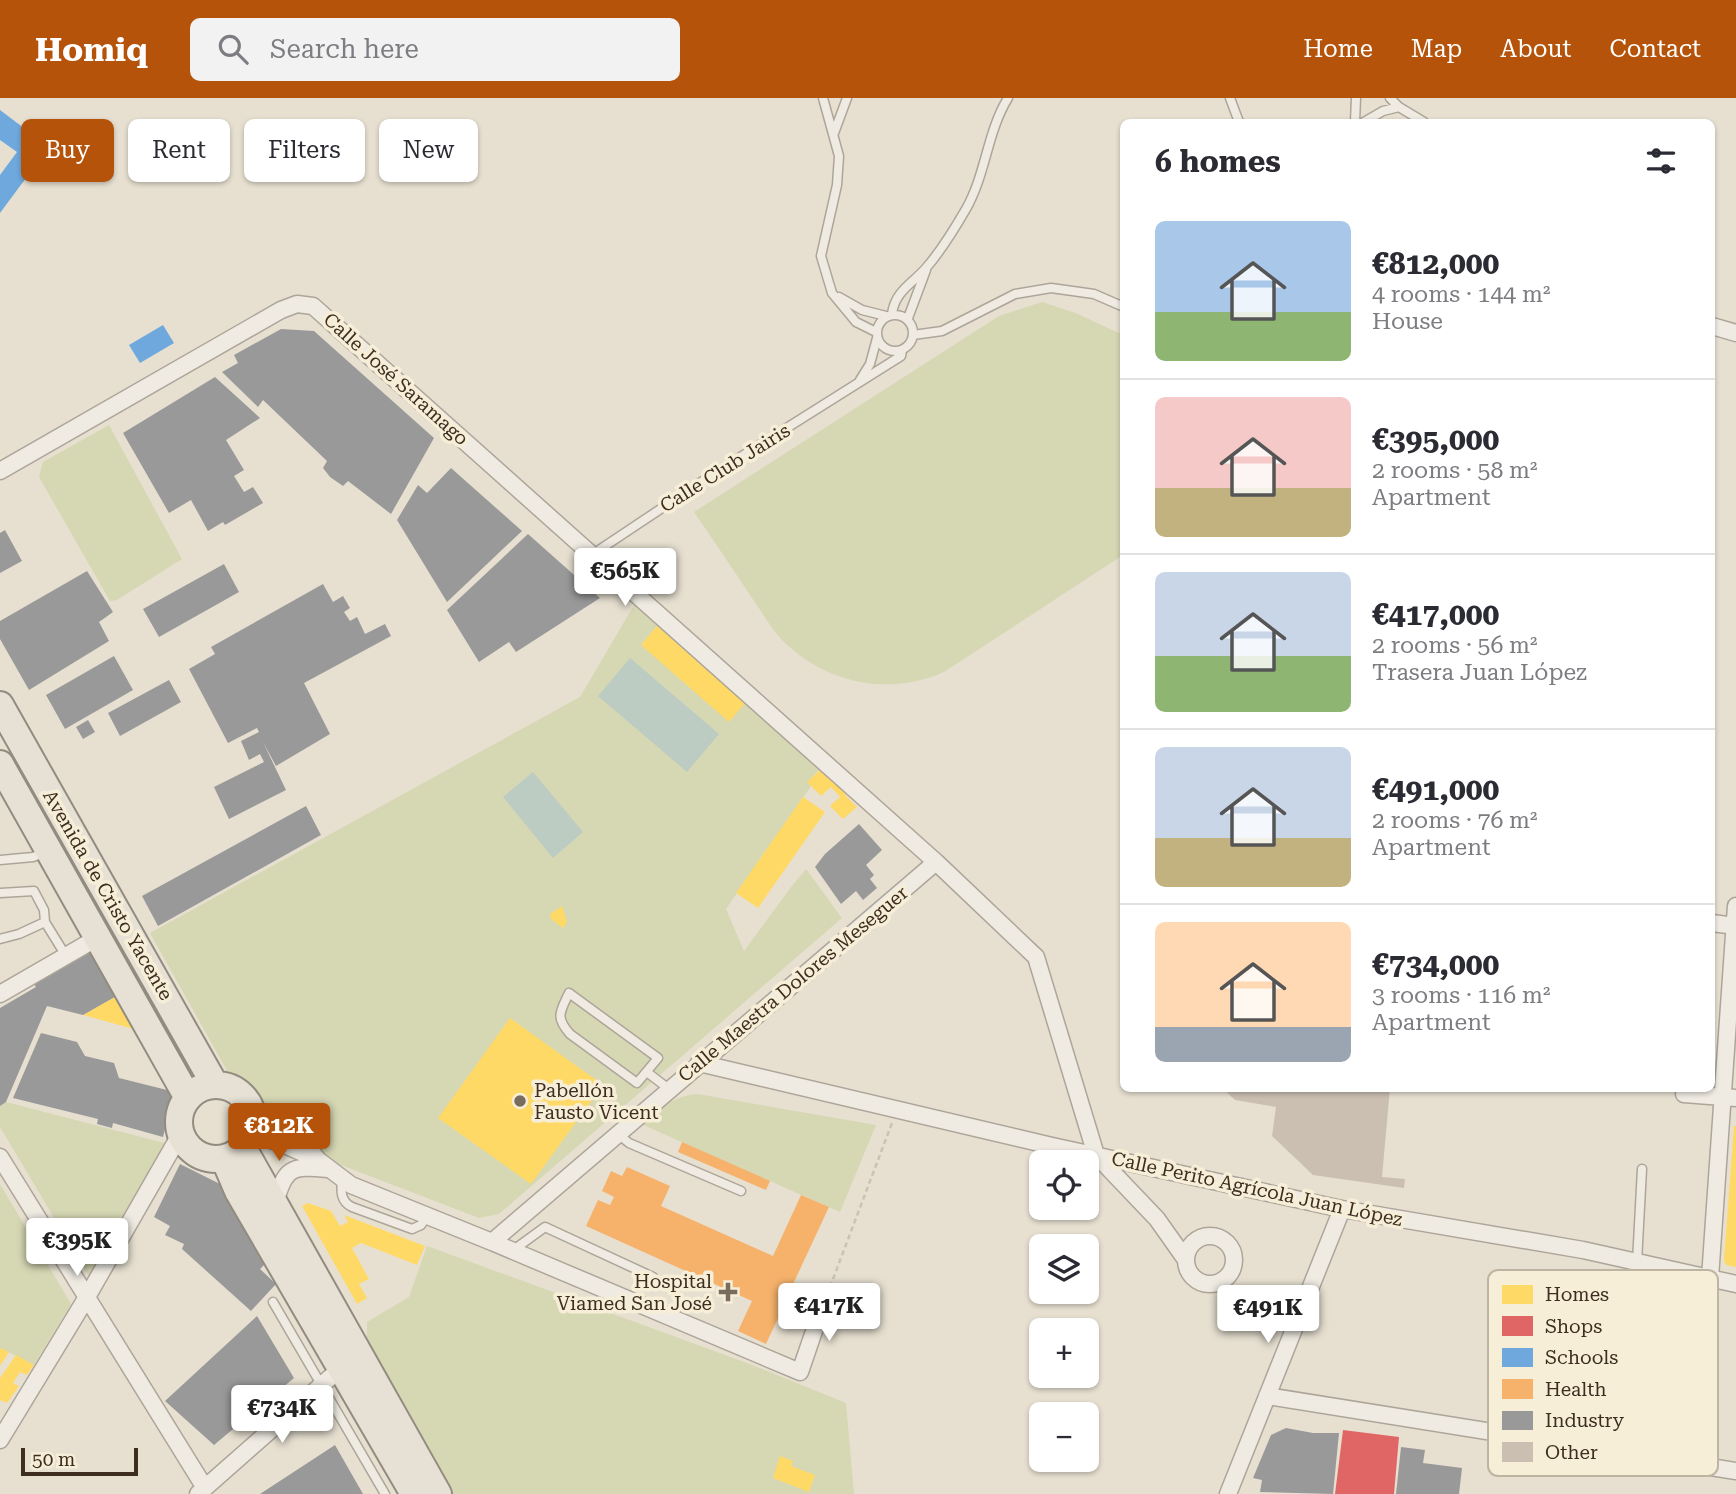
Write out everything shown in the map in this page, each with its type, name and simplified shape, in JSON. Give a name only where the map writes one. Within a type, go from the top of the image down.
[{"type":"main road","name":"Avenida de Cristo Yacente","points":[[0,705],[215,1085]]},
{"type":"main road","name":"Avenida de Cristo Yacente","points":[[0,764],[188,1098]]},
{"type":"main road","points":[[242,1138],[206,1157],[194,1151],[181,1133],[180,1117],[188,1098],[201,1088],[215,1085],[236,1091],[246,1100],[239,1191],[331,1376],[414,1494]]},
{"type":"main road","points":[[242,1138],[274,1205],[438,1494]]},
{"type":"street","name":"Calle José Saramago","points":[[0,471],[281,310],[297,304],[313,306],[936,862],[1036,957],[1094,1150]]},
{"type":"street","points":[[1715,327],[1736,333]]},
{"type":"street","name":"Calle Maestra Dolores Meseguer","points":[[492,1242],[936,862]]},
{"type":"street","points":[[1711,1270],[1729,1098],[1736,906]]},
{"type":"street","points":[[1715,923],[1735,926]]},
{"type":"street","points":[[0,994],[97,938]]},
{"type":"street","name":"Calle Perito Agrícola Juan López","points":[[699,1063],[1074,1150]]},
{"type":"street","points":[[1685,1094],[1729,1098]]},
{"type":"street","points":[[0,1440],[6,1415],[87,1297],[181,1133]]},
{"type":"street","points":[[242,1138],[297,1134],[323,1164],[351,1185],[800,1372],[824,1302]]},
{"type":"street","points":[[242,1138],[278,1142],[323,1164]]},
{"type":"street","name":"Calle Perito Agrícola Juan López","points":[[1099,1156],[1342,1209],[1583,1250],[1674,1270]]},
{"type":"street","points":[[0,1157],[202,1491],[331,1376]]},
{"type":"street","points":[[1099,1158],[1157,1219],[1186,1260]]},
{"type":"street","points":[[274,1205],[280,1185],[288,1172],[303,1166],[323,1164]]},
{"type":"street","points":[[1228,1494],[1342,1209]]},
{"type":"street","name":"Calle Perito Agrícola Juan López","points":[[1718,1280],[1736,1284]]},
{"type":"street","points":[[1267,1396],[1488,1431]]},
{"type":"street","points":[[1718,1468],[1736,1471]]},
{"type":"lane","points":[[823,98],[839,156],[837,185],[821,256],[832,293],[856,322],[877,335],[880,344],[890,351],[902,350],[911,342],[912,325],[908,318]]},
{"type":"lane","points":[[834,133],[847,98]]},
{"type":"lane","points":[[908,318],[927,267],[967,208],[984,164],[996,118],[1008,98]]},
{"type":"lane","points":[[1230,98],[1238,119]]},
{"type":"lane","points":[[1355,119],[1356,98]]},
{"type":"lane","points":[[1390,98],[1419,119]]},
{"type":"lane","points":[[1369,119],[1383,111],[1399,107]]},
{"type":"lane","points":[[859,384],[870,364],[881,320],[889,315],[899,292],[927,267]]},
{"type":"lane","points":[[913,335],[942,331],[1015,294],[1051,288],[1094,294],[1120,305]]},
{"type":"lane","points":[[836,296],[862,310],[908,318]]},
{"type":"lane","name":"Calle Club Jairis","points":[[593,554],[704,480],[859,384],[901,356],[902,350]]},
{"type":"lane","points":[[0,860],[33,856],[48,851]]},
{"type":"lane","points":[[0,893],[34,891],[44,910],[45,922],[66,956]]},
{"type":"lane","points":[[0,939],[45,922]]},
{"type":"lane","points":[[569,993],[658,1058],[648,1073],[637,1083],[570,1034],[561,1024],[559,1013],[569,993]]},
{"type":"lane","points":[[648,1073],[669,1090]]},
{"type":"lane","points":[[618,1134],[629,1143],[741,1191]]},
{"type":"lane","points":[[1637,1262],[1642,1169]]},
{"type":"lane","points":[[512,1251],[545,1227],[653,1277]]},
{"type":"lane","points":[[273,1302],[331,1376],[385,1494]]},
{"type":"path","points":[[824,1302],[897,1110]]},
{"type":"green space","points":[[1042,302],[1078,314],[1120,334],[1120,557],[944,672],[922,680],[901,684],[858,682],[817,667],[799,655],[774,631],[694,512],[999,316]]},
{"type":"green space","points":[[109,425],[182,559],[117,600],[110,601],[39,477],[43,462]]},
{"type":"green space","points":[[637,600],[823,765],[808,782],[811,786],[726,909],[744,951],[806,869],[842,918],[499,1214],[479,1218],[263,1135],[150,933],[580,697]]},
{"type":"green space","points":[[698,1094],[876,1125],[840,1212],[641,1124],[674,1100]]},
{"type":"green space","points":[[6,1102],[172,1145],[90,1278],[0,1127],[0,1106]]},
{"type":"green space","points":[[0,1184],[71,1304],[34,1365],[0,1348]]},
{"type":"green space","points":[[427,1246],[747,1363],[846,1403],[854,1494],[447,1494],[367,1349],[367,1322],[409,1297]]},
{"type":"shaded area","points":[[630,658],[719,734],[687,772],[598,696]]},
{"type":"shaded area","points":[[533,772],[583,832],[553,858],[503,797]]},
{"type":"building: Homes","points":[[657,626],[745,703],[729,722],[641,645]]},
{"type":"building: Homes","points":[[821,769],[832,781],[838,776],[851,789],[845,795],[857,807],[843,819],[830,806],[840,797],[831,787],[821,796],[807,782]]},
{"type":"building: Homes","points":[[803,797],[825,812],[758,908],[736,893]]},
{"type":"building: Homes","points":[[562,906],[567,922],[563,928],[551,919],[550,914]]},
{"type":"building: Homes","points":[[120,994],[141,1031],[83,1015]]},
{"type":"building: Homes","name":"Pabellón Fausto Vicent","points":[[510,1018],[603,1085],[531,1184],[438,1118]]},
{"type":"building: Homes","points":[[1734,1126],[1736,1267],[1726,1265],[1724,1260]]},
{"type":"building: Homes","points":[[308,1203],[331,1211],[340,1226],[348,1222],[344,1215],[425,1246],[417,1265],[361,1243],[352,1248],[369,1279],[359,1284],[367,1298],[357,1304],[302,1206]]},
{"type":"building: Homes","points":[[0,1348],[9,1352],[0,1366]]},
{"type":"building: Homes","points":[[16,1355],[34,1365],[27,1375],[20,1372],[13,1383],[19,1386],[7,1403],[0,1400],[0,1378]]},
{"type":"building: Homes","points":[[780,1456],[793,1461],[791,1466],[815,1475],[809,1492],[773,1478]]},
{"type":"building: Shops","points":[[1343,1430],[1399,1437],[1394,1494],[1335,1494]]},
{"type":"building: Schools","points":[[0,110],[21,126],[23,182],[0,213],[0,175],[17,152],[0,140]]},
{"type":"building: Schools","points":[[163,325],[174,343],[140,363],[129,345]]},
{"type":"building: Health","points":[[682,1142],[770,1181],[766,1190],[678,1152]]},
{"type":"building: Health","points":[[627,1167],[670,1186],[661,1206],[773,1256],[801,1195],[829,1207],[788,1295],[800,1300],[791,1319],[780,1314],[766,1344],[738,1331],[752,1301],[586,1226],[598,1200],[610,1205],[614,1197],[602,1191],[611,1171],[622,1176]]},
{"type":"building: Industry","points":[[281,329],[314,331],[434,438],[391,514],[348,481],[343,486],[330,477],[323,468],[327,461],[263,400],[258,407],[222,372],[238,363],[234,355]]},
{"type":"building: Industry","points":[[215,377],[260,418],[226,440],[244,470],[234,476],[244,492],[253,487],[263,503],[225,525],[223,522],[208,531],[191,500],[169,513],[123,433]]},
{"type":"building: Industry","points":[[451,468],[522,531],[447,602],[397,520],[418,485],[427,493]]},
{"type":"building: Industry","points":[[5,530],[22,561],[0,573],[0,533]]},
{"type":"building: Industry","points":[[528,534],[600,598],[516,652],[509,642],[479,662],[447,610]]},
{"type":"building: Industry","points":[[224,564],[239,592],[159,637],[143,609]]},
{"type":"building: Industry","points":[[87,571],[113,612],[99,622],[109,641],[29,690],[0,639],[0,621]]},
{"type":"building: Industry","points":[[323,584],[333,602],[343,596],[350,608],[344,612],[350,621],[357,617],[365,634],[385,624],[391,636],[304,683],[330,734],[276,766],[263,742],[286,790],[229,819],[214,787],[264,762],[260,754],[249,760],[241,741],[259,732],[257,728],[228,743],[189,669],[215,654],[211,647]]},
{"type":"building: Industry","points":[[114,656],[133,690],[65,729],[46,695]]},
{"type":"building: Industry","points":[[169,680],[181,702],[120,736],[108,713]]},
{"type":"building: Industry","points":[[88,720],[95,732],[83,739],[76,727]]},
{"type":"building: Industry","points":[[306,806],[321,835],[158,926],[142,896]]},
{"type":"building: Industry","points":[[859,824],[882,850],[866,865],[874,875],[870,879],[877,888],[863,900],[856,891],[841,904],[815,867],[825,854]]},
{"type":"building: Industry","points":[[94,948],[120,994],[83,1015],[47,1006],[6,1102],[0,1106],[0,1008]]},
{"type":"building: Industry","points":[[41,1033],[77,1042],[85,1056],[114,1063],[119,1078],[175,1092],[163,1137],[113,1123],[112,1128],[97,1124],[98,1119],[13,1098]]},
{"type":"building: Industry","points":[[180,1164],[220,1184],[265,1264],[260,1269],[276,1284],[251,1311],[182,1249],[184,1244],[165,1235],[170,1226],[154,1217]]},
{"type":"building: Industry","points":[[257,1316],[294,1378],[214,1445],[165,1401]]},
{"type":"building: Industry","points":[[1286,1428],[1313,1433],[1339,1433],[1333,1494],[1260,1492],[1262,1480],[1253,1478],[1271,1435]]},
{"type":"building: Industry","points":[[335,1445],[363,1494],[260,1494]]},
{"type":"building: Industry","points":[[1401,1447],[1425,1450],[1423,1463],[1462,1468],[1459,1494],[1396,1494]]},
{"type":"building: Other","points":[[1226,1092],[1390,1092],[1382,1177],[1405,1179],[1404,1188],[1313,1175],[1272,1136],[1276,1107],[1235,1100]]},
{"type":"place","name":"Pabellón Fausto Vicent","points":[[520,1101]]},
{"type":"place","name":"Hospital Viamed San José","points":[[728,1292]]}]
